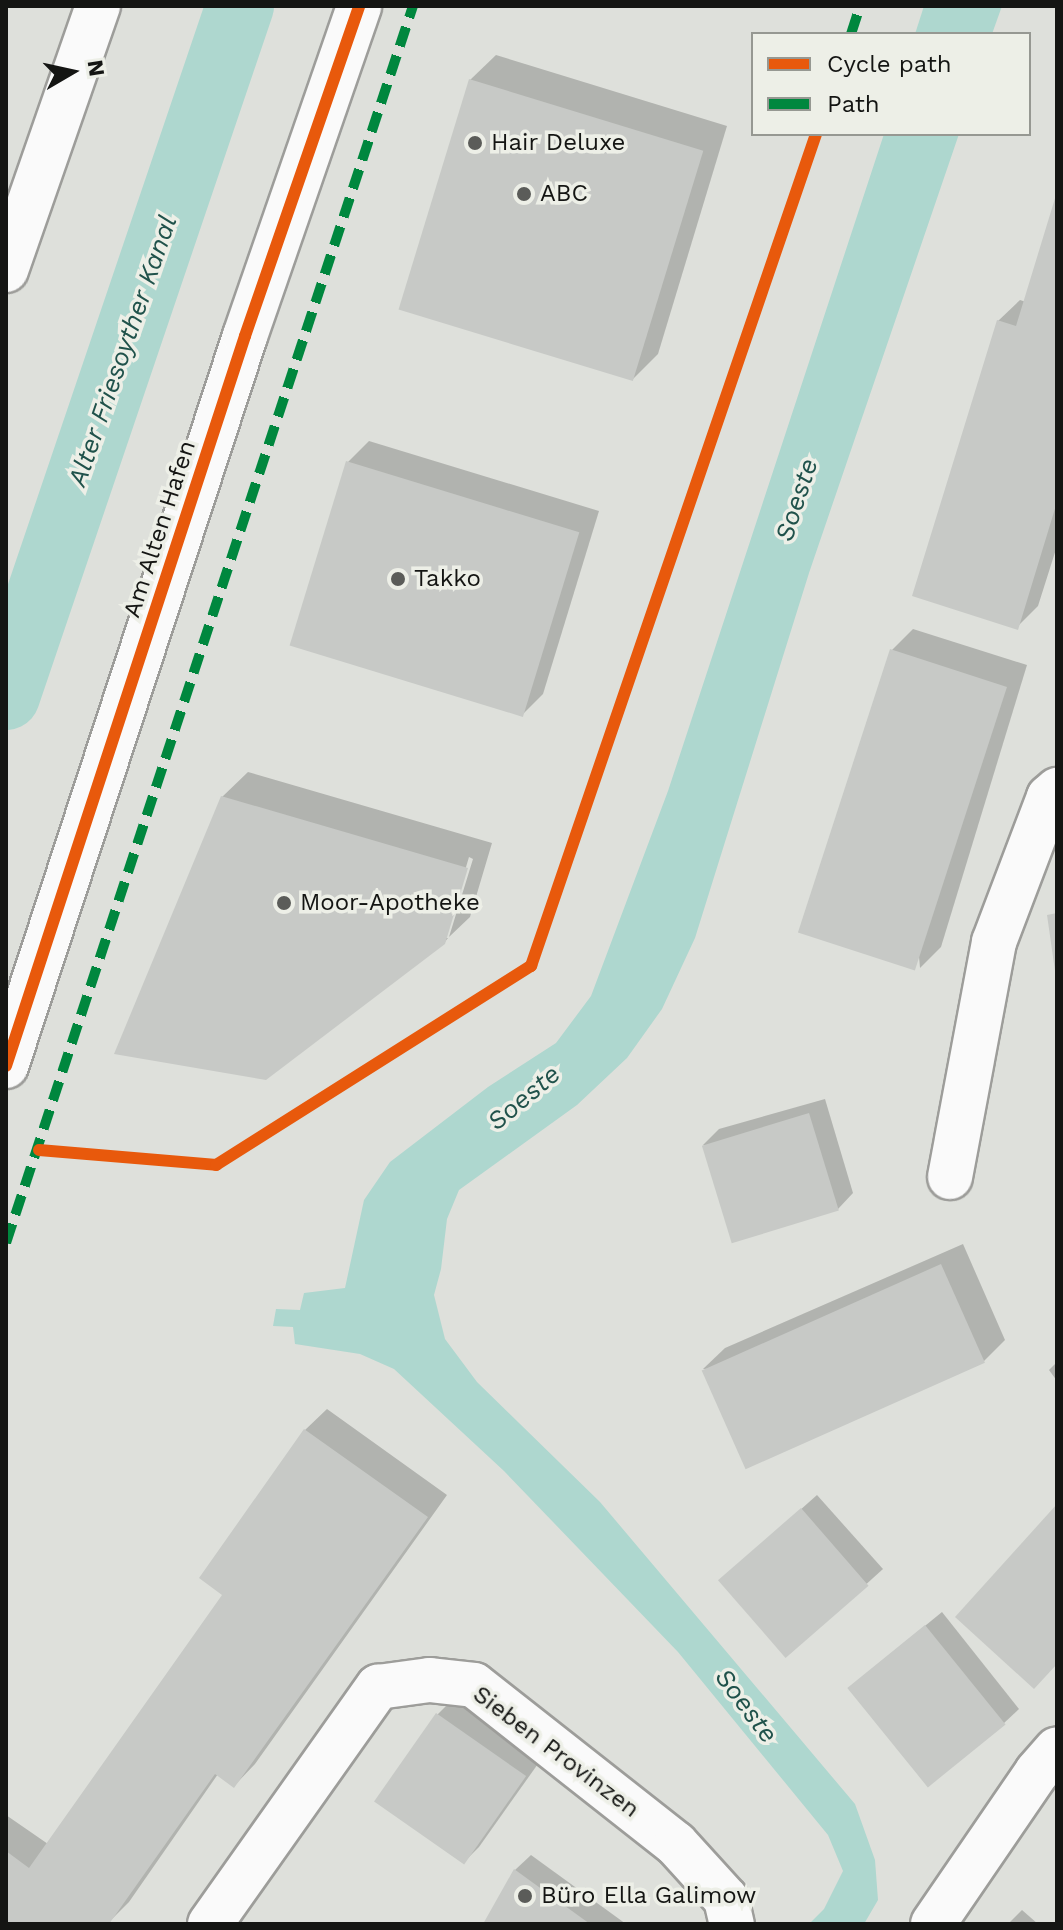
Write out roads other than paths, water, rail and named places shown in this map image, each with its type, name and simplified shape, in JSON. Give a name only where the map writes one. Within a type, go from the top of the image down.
[{"type":"street","points":[[6,270],[98,6]]},
{"type":"street","name":"Am Alten Hafen","points":[[6,1066],[245,336],[359,6]]},
{"type":"street","points":[[950,1177],[994,942],[1049,797],[1057,790]]},
{"type":"street","name":"Sieben Provinzen","points":[[210,1924],[378,1687],[430,1680],[474,1685],[676,1844],[726,1899],[732,1924]]},
{"type":"street","points":[[933,1924],[1037,1772],[1057,1749]]},
{"type":"water","points":[[924,6],[1002,6],[993,32],[916,32]]},
{"type":"water","name":"Soeste","points":[[883,136],[958,136],[809,573],[695,938],[662,1009],[627,1058],[577,1105],[459,1190],[447,1219],[441,1269],[434,1295],[445,1339],[477,1382],[600,1502],[855,1804],[875,1860],[878,1900],[864,1924],[809,1924],[824,1909],[843,1871],[828,1835],[678,1652],[504,1471],[394,1369],[360,1354],[295,1344],[293,1327],[273,1326],[276,1309],[300,1310],[304,1293],[345,1288],[364,1200],[390,1162],[488,1087],[556,1043],[591,996],[668,791]]},
{"type":"waterway","name":"Alter Friesoyther Kanal","points":[[6,696],[240,6]]},
{"type":"place","name":"Hair Deluxe","points":[[475,143]]},
{"type":"place","name":"ABC","points":[[524,194]]},
{"type":"place","name":"Takko","points":[[398,579]]},
{"type":"place","name":"Moor-Apotheke","points":[[284,903]]},
{"type":"place","name":"Büro Ella Galimow","points":[[525,1896]]}]
